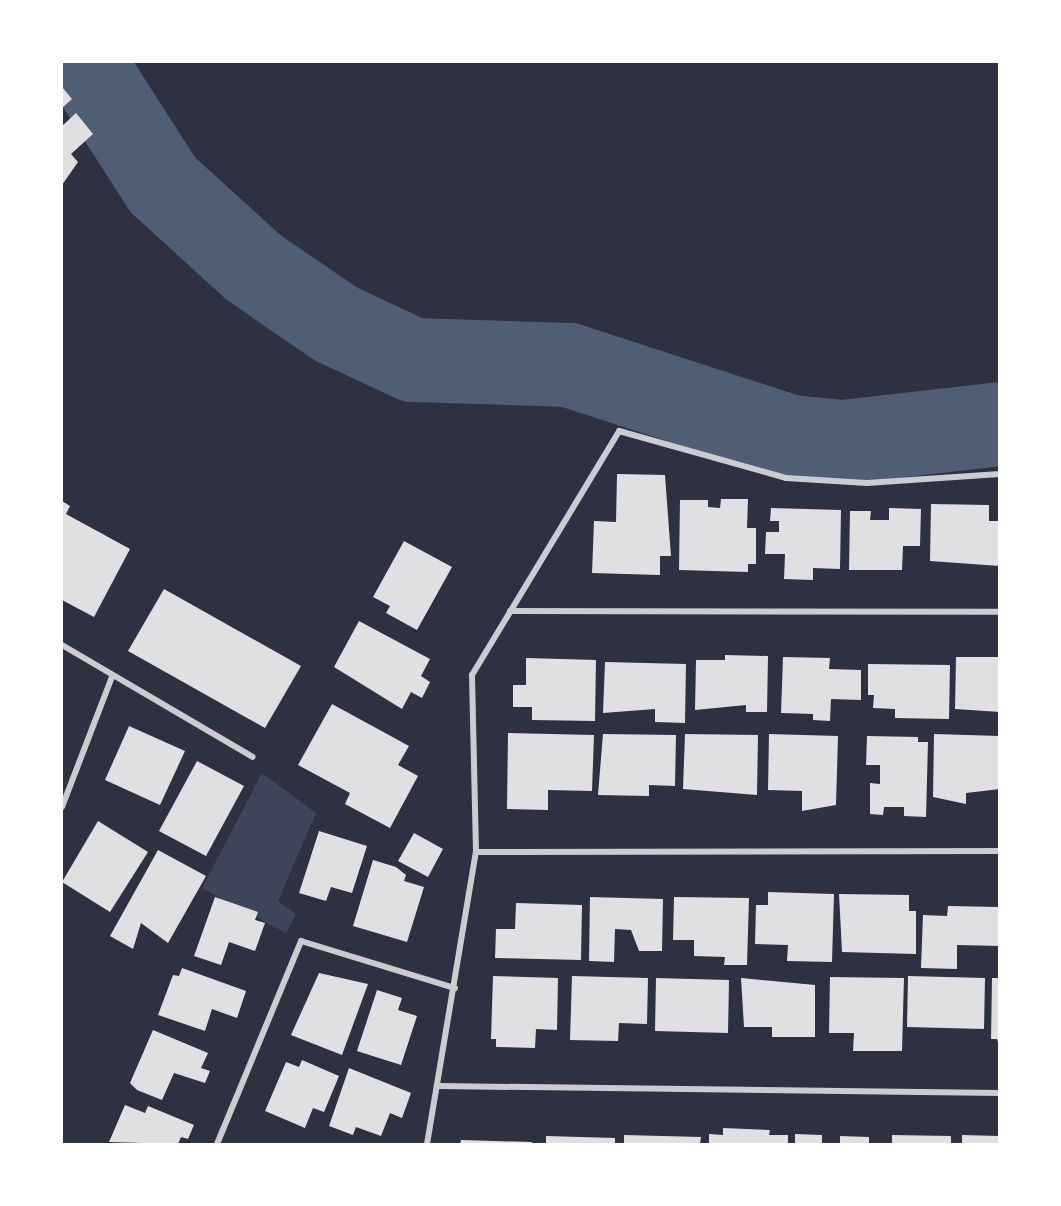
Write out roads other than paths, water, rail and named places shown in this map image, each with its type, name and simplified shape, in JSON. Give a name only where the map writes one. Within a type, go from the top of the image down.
[{"type":"street","points":[[427,1144],[440,1086],[476,852],[472,675],[619,431],[786,478],[867,483],[999,474]]},
{"type":"street","points":[[510,611],[999,612]]},
{"type":"street","points":[[62,645],[112,677],[253,757]]},
{"type":"street","points":[[62,807],[112,677]]},
{"type":"street","points":[[476,852],[999,850]]},
{"type":"street","points":[[217,1144],[301,941],[455,988]]},
{"type":"street","points":[[440,1086],[999,1093]]},
{"type":"waterway","points":[[84,62],[163,185],[253,267],[336,324],[413,360],[569,365],[791,437],[843,442],[1000,424]]}]
